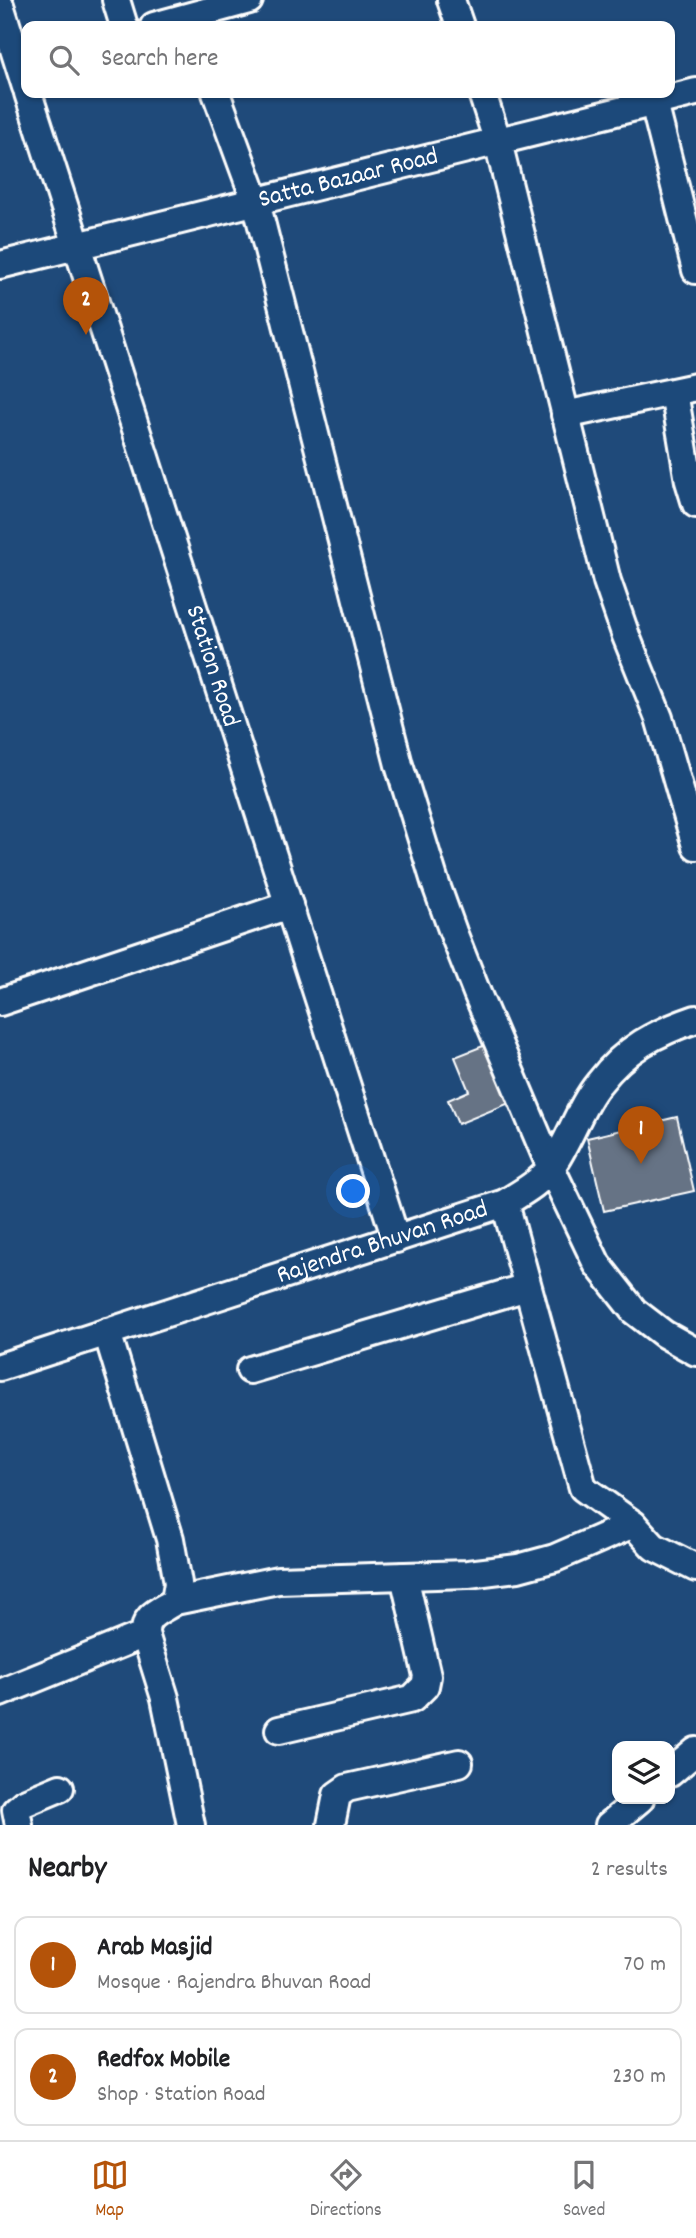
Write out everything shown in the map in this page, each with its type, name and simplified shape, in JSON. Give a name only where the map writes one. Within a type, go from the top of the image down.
[{"type":"street","points":[[116,0],[122,21]]},
{"type":"street","points":[[193,21],[249,0]]},
{"type":"street","points":[[451,0],[458,21]]},
{"type":"street","name":"Station Road","points":[[0,5],[21,66]]},
{"type":"street","name":"Satta Bazaar Road","points":[[675,98],[696,92]]},
{"type":"street","name":"Station Road","points":[[31,98],[396,1239]]},
{"type":"street","points":[[218,98],[256,202],[413,814],[435,882],[477,993],[551,1168],[597,1264],[634,1311],[664,1334],[696,1352]]},
{"type":"street","points":[[484,98],[498,142],[607,581],[659,718],[696,846]]},
{"type":"street","name":"Satta Bazaar Road","points":[[0,265],[673,98]]},
{"type":"street","points":[[654,103],[696,270]]},
{"type":"street","points":[[565,415],[685,389],[689,481],[696,504]]},
{"type":"street","points":[[0,1002],[289,905]]},
{"type":"street","name":"Rajendra Bhuvan Road","points":[[0,1367],[505,1203],[531,1187],[551,1168],[597,1084],[630,1049],[666,1029],[696,1019]]},
{"type":"street","points":[[505,1203],[583,1488],[633,1524],[654,1547],[696,1568]]},
{"type":"street","points":[[250,1370],[527,1287]]},
{"type":"street","points":[[107,1332],[170,1539],[178,1583],[175,1601]]},
{"type":"street","points":[[191,1825],[165,1698],[145,1634],[145,1624],[149,1616],[175,1601],[278,1580],[468,1574],[518,1568],[555,1558],[633,1524]]},
{"type":"street","points":[[279,1730],[412,1699],[425,1686],[428,1676],[404,1576]]},
{"type":"street","points":[[0,1693],[145,1634]]},
{"type":"street","points":[[675,1769],[696,1751]]},
{"type":"street","points":[[331,1825],[337,1795],[347,1788],[459,1763]]},
{"type":"street","points":[[19,1825],[16,1810],[24,1803],[60,1788]]},
{"type":"street","points":[[609,1825],[634,1804]]},
{"type":"building","points":[[488,1044],[512,1102],[458,1124],[448,1100],[469,1091],[455,1057]]},
{"type":"building","points":[[677,1117],[694,1191],[604,1211],[587,1138]]},
{"type":"place","name":"Redfox Mobile","points":[[86,335]]},
{"type":"place","name":"Arab Masjid","points":[[641,1164]]}]
